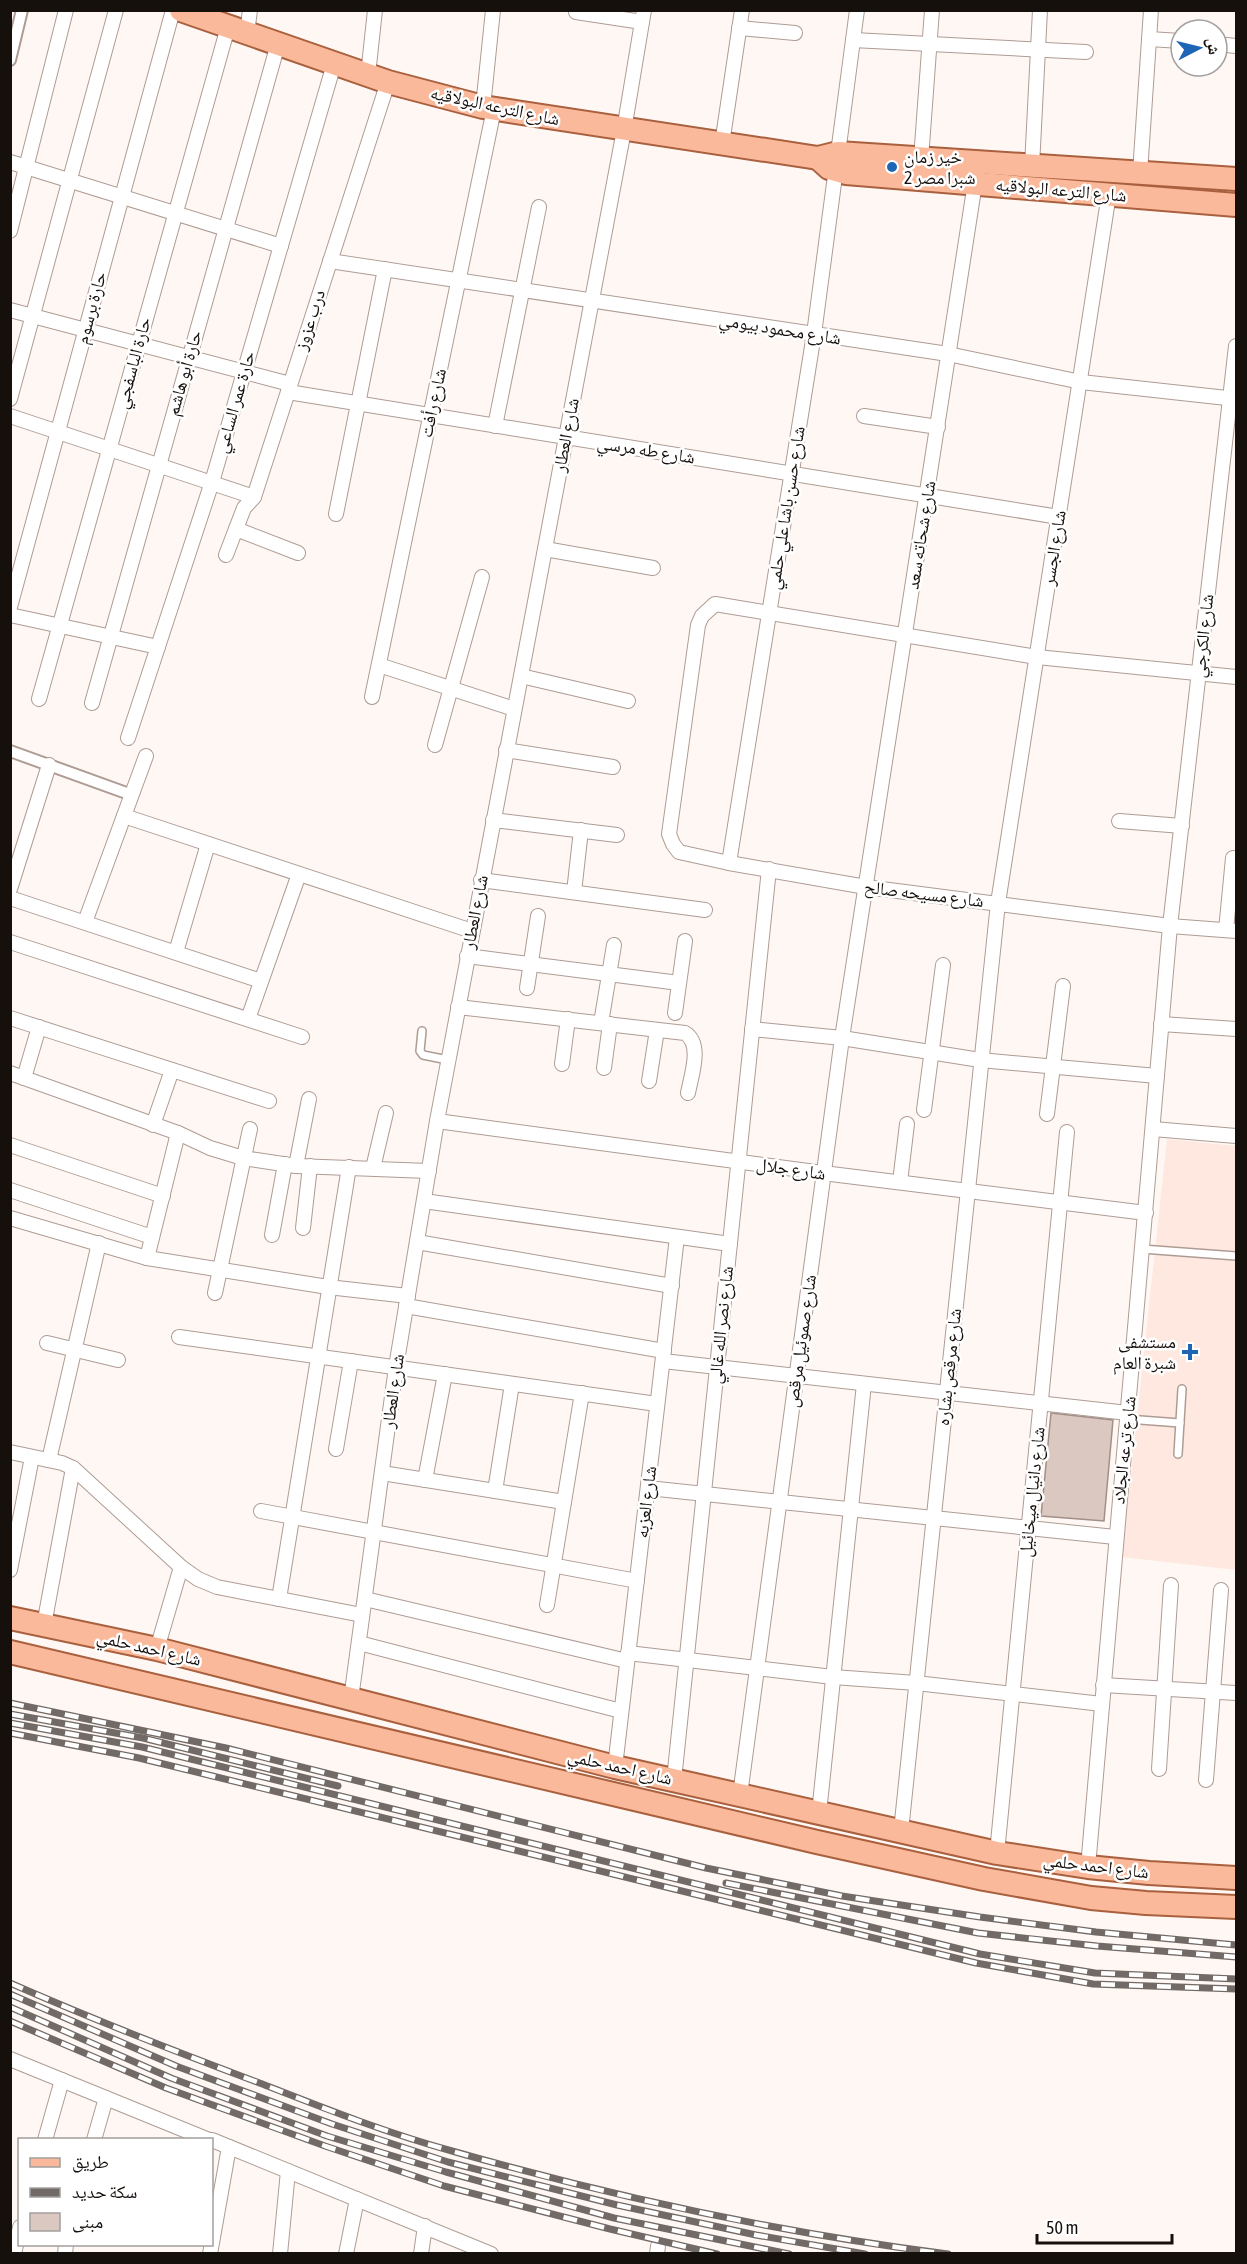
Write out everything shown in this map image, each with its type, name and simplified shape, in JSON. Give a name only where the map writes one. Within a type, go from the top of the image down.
[{"type":"main road","name":"شارع الترعه البولاقيه","points":[[182,10],[378,79],[488,108],[975,183],[1236,205]]},
{"type":"main road","name":"شارع الترعه البولاقيه","points":[[830,160],[921,159],[1236,179]]},
{"type":"main road","name":"شارع احمد حلمي","points":[[10,1618],[157,1649],[615,1767],[901,1832],[997,1852],[1088,1867],[1236,1878]]},
{"type":"main road","name":"شارع احمد حلمي","points":[[10,1652],[817,1842],[1037,1890],[1113,1900],[1236,1907]]},
{"type":"street","points":[[10,60],[22,10]]},
{"type":"street","points":[[10,231],[66,10]]},
{"type":"street","points":[[10,399],[116,10]]},
{"type":"street","name":"حارة برسوم","points":[[10,607],[173,10]]},
{"type":"street","name":"حارة الباسفجي","points":[[39,699],[175,212],[237,30],[250,10]]},
{"type":"street","name":"درب عزوز","points":[[226,555],[244,508],[254,497],[330,261],[378,79],[375,10]]},
{"type":"street","name":"شارع رأفت","points":[[372,697],[458,280],[488,108],[493,10]]},
{"type":"street","points":[[722,144],[742,10]]},
{"type":"street","name":"شارع حسن باشا علي حلمي","points":[[729,863],[814,334],[830,160],[857,10]]},
{"type":"street","points":[[921,159],[932,10]]},
{"type":"street","points":[[1032,166],[1040,10]]},
{"type":"street","points":[[1140,173],[1151,10]]},
{"type":"street","points":[[576,12],[643,16]]},
{"type":"street","name":"شارع العطار","points":[[351,1699],[396,1367],[437,1121],[624,130],[643,16]]},
{"type":"street","points":[[740,28],[795,33]]},
{"type":"street","points":[[1149,39],[1169,40]]},
{"type":"street","points":[[853,40],[1086,52]]},
{"type":"street","name":"حارة أبو هاشم","points":[[92,703],[278,44]]},
{"type":"street","name":"حارة عمر الساعي","points":[[128,738],[212,482],[334,64]]},
{"type":"street","points":[[10,162],[281,246]]},
{"type":"street","name":"شارع شحاته سعد","points":[[866,887],[975,183]]},
{"type":"street","name":"شارع الجسر","points":[[998,903],[1109,194]]},
{"type":"street","points":[[495,426],[539,207]]},
{"type":"street","name":"شارع محمود بيومي","points":[[330,261],[948,354],[1080,382],[1233,399]]},
{"type":"street","points":[[336,514],[385,269]]},
{"type":"street","name":"شارع طه مرسي","points":[[10,310],[243,372],[289,388],[358,404],[1059,517]]},
{"type":"street","name":"شارع الكرجي","points":[[1170,926],[1233,399],[1236,346]]},
{"type":"street","points":[[10,416],[254,497]]},
{"type":"street","points":[[864,416],[938,427]]},
{"type":"street","points":[[236,529],[298,553]]},
{"type":"street","points":[[545,549],[653,568]]},
{"type":"street","points":[[435,745],[482,577]]},
{"type":"street","name":"شارع مسيحه صالح","points":[[769,613],[716,603],[702,616],[698,625],[669,834],[679,852],[866,887],[1170,926],[1231,931]]},
{"type":"street","points":[[769,613],[1036,657],[1236,677]]},
{"type":"street","points":[[10,615],[158,647]]},
{"type":"street","points":[[379,665],[514,709]]},
{"type":"street","points":[[521,676],[628,701]]},
{"type":"street","points":[[506,750],[613,767]]},
{"type":"street","points":[[10,751],[132,795]]},
{"type":"street","points":[[85,922],[146,756]]},
{"type":"street","points":[[10,889],[49,765]]},
{"type":"street","points":[[124,816],[472,931]]},
{"type":"street","points":[[493,820],[616,835]]},
{"type":"street","points":[[1119,821],[1182,826]]},
{"type":"street","points":[[574,892],[581,830]]},
{"type":"street","points":[[176,952],[208,844]]},
{"type":"street","points":[[1231,931],[1233,858]]},
{"type":"street","name":"شارع نصر الله غالي","points":[[674,1780],[769,870]]},
{"type":"street","points":[[248,1019],[299,874]]},
{"type":"street","points":[[481,880],[705,910]]},
{"type":"street","name":"شارع صموئيل مرقص","points":[[740,1795],[823,1173],[866,887]]},
{"type":"street","points":[[10,898],[261,981]]},
{"type":"street","name":"شارع مرقص بشاره","points":[[901,1832],[998,903]]},
{"type":"street","points":[[527,988],[538,916]]},
{"type":"street","name":"شارع ترعه الجلاد","points":[[1088,1867],[1170,926]]},
{"type":"street","points":[[675,1013],[685,941]]},
{"type":"street","points":[[10,942],[302,1037]]},
{"type":"street","points":[[604,1068],[609,974],[614,945]]},
{"type":"street","points":[[467,956],[679,983]]},
{"type":"street","points":[[924,1110],[943,965]]},
{"type":"street","points":[[1047,1114],[1063,986]]},
{"type":"street","points":[[458,1006],[685,1033],[693,1040],[695,1049],[688,1093]]},
{"type":"street","points":[[10,1018],[269,1101]]},
{"type":"street","points":[[562,1064],[568,1019]]},
{"type":"street","points":[[1161,1024],[1236,1029]]},
{"type":"street","points":[[39,1028],[17,1076],[178,1134],[210,1148],[243,1158],[297,1165],[429,1171]]},
{"type":"street","points":[[752,1029],[842,1038],[980,1060],[1157,1076]]},
{"type":"street","points":[[649,1081],[657,1030]]},
{"type":"street","points":[[153,1125],[172,1070]]},
{"type":"street","points":[[272,1235],[297,1165],[309,1099]]},
{"type":"street","points":[[374,1168],[386,1113]]},
{"type":"street","name":"شارع جلال","points":[[437,1121],[1146,1214]]},
{"type":"street","points":[[900,1182],[907,1124]]},
{"type":"street","points":[[214,1293],[249,1129]]},
{"type":"street","points":[[1153,1130],[1236,1136]]},
{"type":"street","name":"شارع دانيال ميخائيل","points":[[997,1852],[1067,1132]]},
{"type":"street","points":[[147,1258],[178,1134]]},
{"type":"street","points":[[10,1145],[162,1196]]},
{"type":"street","points":[[297,1165],[303,1228]]},
{"type":"street","points":[[279,1599],[349,1167]]},
{"type":"street","points":[[10,1190],[152,1237]]},
{"type":"street","points":[[424,1201],[730,1244]]},
{"type":"street","points":[[12,1222],[99,1243],[147,1258],[407,1301],[717,1367],[1040,1403],[1127,1416]]},
{"type":"street","name":"شارع العزبه","points":[[615,1767],[677,1237]]},
{"type":"street","points":[[417,1242],[672,1286]]},
{"type":"street","points":[[49,1460],[99,1243]]},
{"type":"street","points":[[179,1337],[657,1404]]},
{"type":"street","points":[[47,1343],[118,1360]]},
{"type":"street","points":[[336,1449],[351,1361]]},
{"type":"street","points":[[425,1480],[445,1374]]},
{"type":"street","points":[[495,1491],[512,1384]]},
{"type":"street","points":[[819,1812],[864,1384]]},
{"type":"street","points":[[547,1605],[582,1393]]},
{"type":"street","points":[[10,1452],[62,1463],[74,1468],[198,1579],[217,1587],[362,1615]]},
{"type":"street","points":[[10,1570],[32,1457]]},
{"type":"street","points":[[44,1625],[74,1468]]},
{"type":"street","points":[[382,1473],[564,1502]]},
{"type":"street","points":[[648,1488],[1115,1537]]},
{"type":"street","points":[[261,1511],[637,1581]]},
{"type":"street","points":[[157,1649],[182,1567]]},
{"type":"street","points":[[1159,1769],[1171,1585]]},
{"type":"street","points":[[1206,1780],[1221,1590]]},
{"type":"street","points":[[364,1599],[628,1657],[686,1660],[1102,1704]]},
{"type":"street","points":[[358,1643],[621,1711]]},
{"type":"street","points":[[1103,1685],[1236,1694]]},
{"type":"street","points":[[10,2059],[205,2138]]},
{"type":"street","points":[[45,2138],[62,2080]]},
{"type":"street","points":[[93,2138],[106,2098]]},
{"type":"street","points":[[213,2141],[491,2253]]},
{"type":"street","points":[[213,2236],[229,2147]]},
{"type":"street","points":[[280,2253],[288,2171]]},
{"type":"street","points":[[346,2253],[357,2199]]},
{"type":"street","points":[[421,2253],[425,2226]]},
{"type":"street","points":[[14,2253],[18,2236]]},
{"type":"lane","points":[[422,1031],[420,1051],[423,1055],[448,1060]]},
{"type":"lane","points":[[1142,1249],[1236,1256]]},
{"type":"lane","points":[[1178,1454],[1182,1389]]},
{"type":"lane","points":[[1127,1416],[1180,1423]]},
{"type":"shaded area","name":"مستشفى شبرة العام","points":[[1167,1139],[1236,1146],[1236,1570],[1122,1557]]},
{"type":"building","points":[[1051,1413],[1113,1420],[1104,1521],[1041,1516]]},
{"type":"railway","points":[[10,1703],[226,1748],[706,1868],[842,1896],[1096,1932],[1236,1945]]},
{"type":"railway","points":[[10,1714],[143,1738],[338,1786]]},
{"type":"railway","points":[[10,1723],[142,1747],[980,1954],[1095,1973],[1236,1979]]},
{"type":"railway","points":[[10,1733],[139,1758],[976,1963],[1093,1984],[1236,1989]]},
{"type":"railway","points":[[726,1883],[978,1933],[1097,1946],[1236,1957]]},
{"type":"railway","points":[[10,1983],[195,2059],[427,2144],[574,2184],[698,2212],[823,2236],[948,2254]]},
{"type":"railway","points":[[10,1994],[176,2066],[332,2124],[448,2162],[617,2205],[756,2235],[865,2254]]},
{"type":"railway","points":[[10,2007],[171,2078],[327,2136],[446,2172],[614,2218],[789,2254]]},
{"type":"railway","points":[[10,2021],[166,2088],[325,2146],[444,2186],[717,2254]]},
{"type":"place","name":"خير زمان شبرا مصر 2","points":[[892,167]]},
{"type":"place","name":"مستشفى شبرة العام","points":[[1190,1352]]}]
